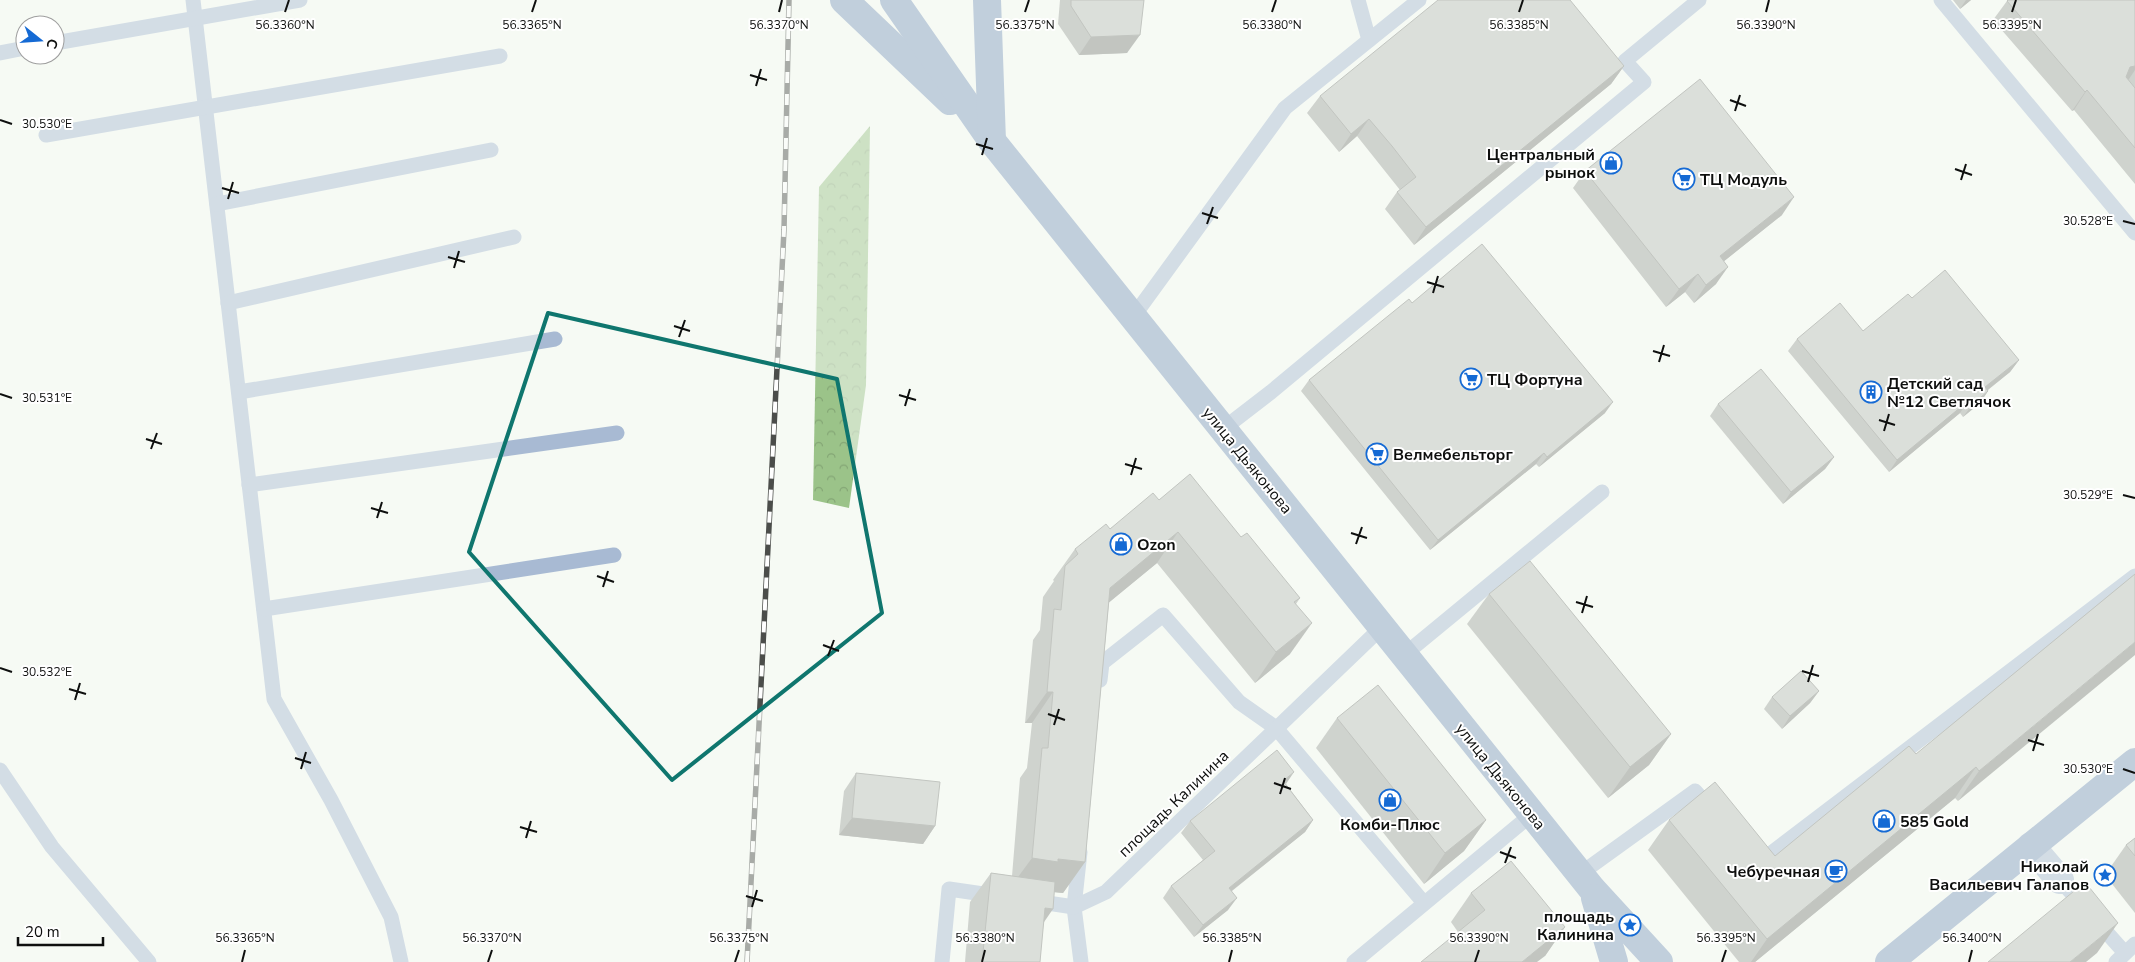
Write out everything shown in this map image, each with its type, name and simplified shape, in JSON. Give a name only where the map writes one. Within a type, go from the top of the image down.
[{"type":"main road","points":[[844,0],[992,142]]},
{"type":"main road","points":[[894,0],[992,142]]},
{"type":"main road","points":[[987,0],[992,142]]},
{"type":"main road","name":"улица Дьяконова","points":[[992,142],[1586,882],[1659,962]]},
{"type":"main road","points":[[1889,962],[2135,762]]},
{"type":"main road","name":"улица Дьяконова","points":[[1586,882],[1614,962]]},
{"type":"street","points":[[2031,846],[2060,880]]},
{"type":"lane","points":[[193,0],[274,699],[331,800],[391,917],[401,962]]},
{"type":"lane","points":[[65,41],[300,0]]},
{"type":"lane","points":[[1358,0],[1369,40]]},
{"type":"lane","points":[[1133,316],[1285,108],[1419,0]]},
{"type":"lane","points":[[1223,429],[1272,392],[1644,82],[1625,60],[1699,0]]},
{"type":"lane","points":[[1941,0],[2135,233]]},
{"type":"lane","points":[[0,52],[15,50]]},
{"type":"lane","points":[[46,135],[500,56]]},
{"type":"lane","points":[[217,204],[491,150]]},
{"type":"lane","points":[[228,302],[514,237]]},
{"type":"lane","points":[[238,392],[555,339]]},
{"type":"lane","points":[[249,485],[617,434]]},
{"type":"lane","points":[[1404,655],[1602,492]]},
{"type":"lane","points":[[264,609],[614,555]]},
{"type":"lane","points":[[1748,847],[1761,861],[2135,576]]},
{"type":"lane","points":[[1099,690],[1102,663],[1163,615],[1239,702],[1276,728],[1424,903]]},
{"type":"lane","name":"площадь Калинина","points":[[1074,907],[1106,892],[1382,627]]},
{"type":"lane","points":[[0,770],[52,847],[149,962]]},
{"type":"lane","points":[[1586,882],[1695,792],[1721,820]]},
{"type":"lane","points":[[1354,962],[1532,814]]},
{"type":"lane","points":[[1081,962],[1074,907],[1082,841]]},
{"type":"lane","points":[[2060,880],[2125,953]]},
{"type":"lane","points":[[942,962],[949,889],[1074,907]]},
{"type":"highlighted area","points":[[548,313],[837,379],[882,613],[672,780],[469,552]]},
{"type":"green space","points":[[870,126],[866,385],[849,508],[813,500],[819,187]]},
{"type":"building","points":[[1071,0],[1144,0],[1140,35],[1091,37],[1071,6]]},
{"type":"building","points":[[1438,0],[1570,0],[1624,66],[1426,227],[1397,192],[1416,177],[1392,146],[1369,119],[1351,134],[1320,96]]},
{"type":"building","points":[[2008,0],[2135,0],[2135,66],[2130,67],[2126,77],[2135,88],[2135,148],[2087,90],[2085,92]]},
{"type":"building","points":[[1700,79],[1794,197],[1720,256],[1728,267],[1706,285],[1698,274],[1679,289],[1585,171]]},
{"type":"building","points":[[1482,244],[1613,402],[1547,457],[1544,453],[1438,540],[1309,380],[1409,299],[1412,303]]},
{"type":"building","points":[[1945,270],[2019,360],[1985,387],[1988,391],[1972,405],[1968,401],[1897,460],[1797,339],[1840,303],[1863,331],[1908,294],[1912,298]]},
{"type":"building","points":[[1761,369],[1834,457],[1791,492],[1718,404]]},
{"type":"building","points":[[1190,474],[1241,537],[1247,533],[1300,598],[1294,602],[1312,623],[1276,652],[1178,532],[1110,588],[1085,862],[1058,859],[1058,862],[1032,858],[1042,748],[1048,748],[1053,692],[1047,692],[1054,609],[1061,610],[1065,566],[1078,554],[1075,549],[1106,524],[1110,529],[1153,493],[1159,500]]},
{"type":"building","points":[[1530,561],[1671,734],[1630,767],[1489,594]]},
{"type":"building","points":[[2135,574],[2135,642],[1979,771],[1976,767],[1767,939],[1669,820],[1715,782],[1775,856],[1909,746],[1916,754]]},
{"type":"building","points":[[1801,671],[1819,691],[1790,716],[1772,697]]},
{"type":"building","points":[[1378,685],[1486,820],[1445,853],[1337,718]]},
{"type":"building","points":[[1277,750],[1294,772],[1283,781],[1313,820],[1229,888],[1237,898],[1203,925],[1171,886],[1215,851],[1190,821]]},
{"type":"building","points":[[856,773],[940,782],[935,826],[852,818]]},
{"type":"building","points":[[2135,838],[2135,856],[2126,845]]},
{"type":"building","points":[[1511,861],[1565,927],[1522,962],[1421,962],[1485,910],[1471,893]]},
{"type":"building","points":[[991,873],[1055,882],[1053,909],[1045,908],[1040,962],[982,962]]},
{"type":"building","points":[[2085,882],[2118,923],[2070,962],[1988,962]]},
{"type":"railway","points":[[747,962],[784,230],[789,0]]},
{"type":"place","name":"Центральный рынок","points":[[1611,163]]},
{"type":"place","name":"ТЦ Модуль","points":[[1684,179]]},
{"type":"place","name":"ТЦ Фортуна","points":[[1471,379]]},
{"type":"place","name":"Детский сад №12 Светлячок","points":[[1871,392]]},
{"type":"place","name":"Велмебельторг","points":[[1377,454]]},
{"type":"place","name":"Ozon","points":[[1121,544]]},
{"type":"place","name":"Комби-Плюс","points":[[1390,800]]},
{"type":"place","name":"585 Gold","points":[[1884,821]]},
{"type":"place","name":"Чебуречная","points":[[1836,871]]},
{"type":"place","name":"Николай Васильевич Галапов","points":[[2105,875]]},
{"type":"place","name":"площадь Калинина","points":[[1630,925]]}]
